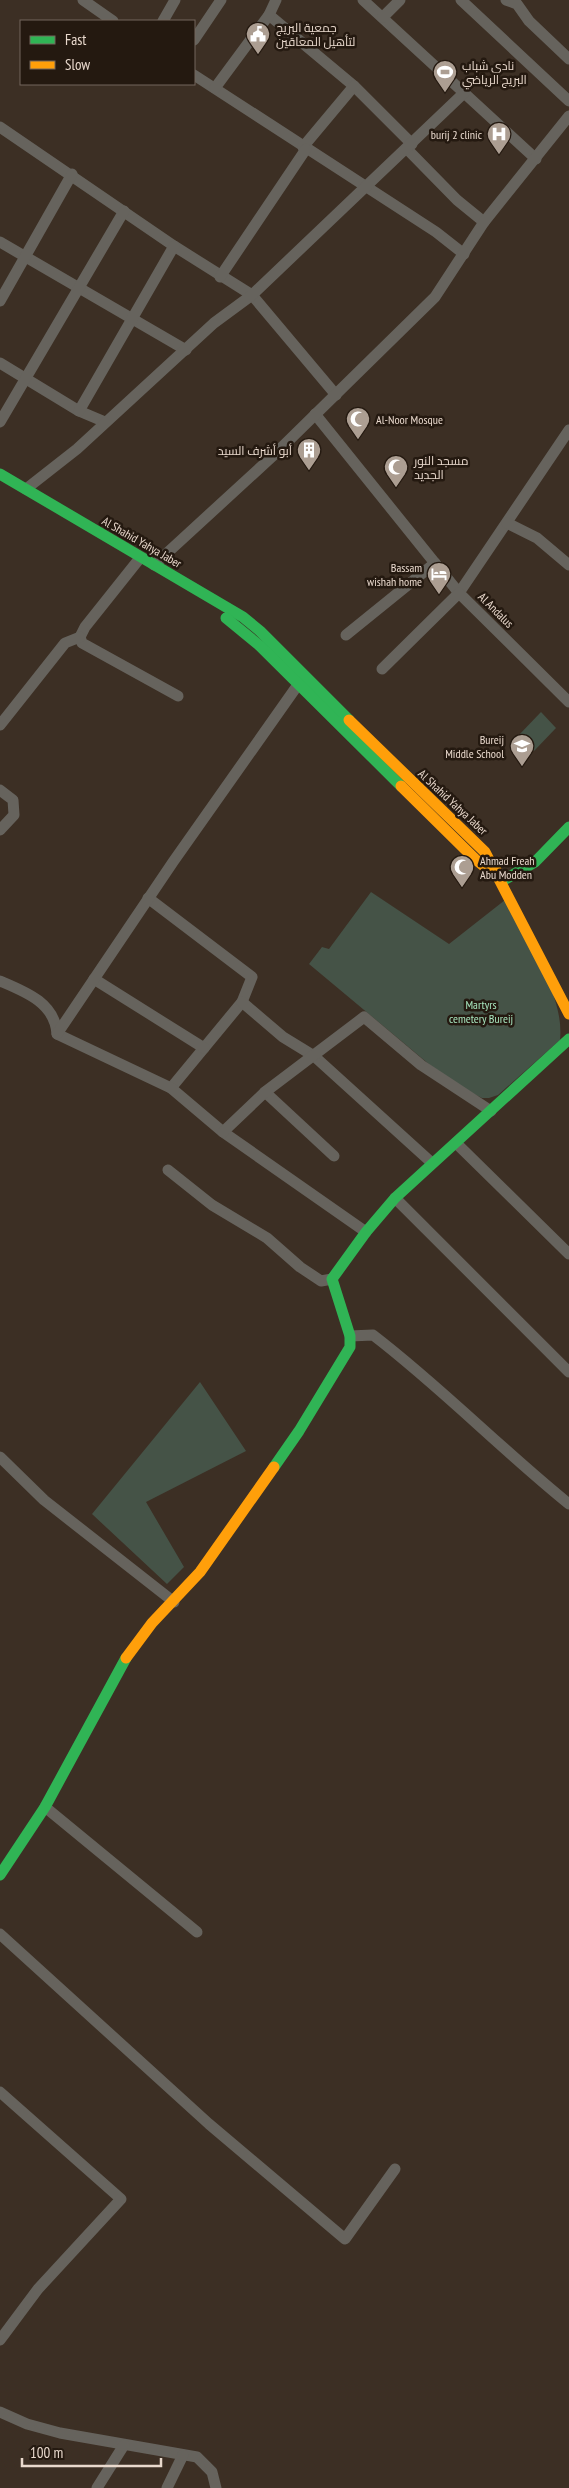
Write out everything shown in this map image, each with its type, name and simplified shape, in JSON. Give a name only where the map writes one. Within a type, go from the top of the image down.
[{"type":"street","points":[[82,0],[112,20]]},
{"type":"street","points":[[163,20],[176,0]]},
{"type":"street","points":[[195,39],[221,0]]},
{"type":"street","points":[[363,0],[384,17],[536,159]]},
{"type":"street","points":[[384,17],[400,0]]},
{"type":"street","points":[[461,0],[569,101]]},
{"type":"street","points":[[506,0],[517,4],[529,21],[569,59]]},
{"type":"street","points":[[215,88],[271,5],[354,86],[457,200],[484,222]]},
{"type":"street","points":[[195,76],[436,232],[464,254]]},
{"type":"street","points":[[220,277],[304,148],[354,86]]},
{"type":"street","points":[[26,489],[77,449],[214,323],[252,295],[410,147],[464,92]]},
{"type":"street","points":[[154,565],[336,395],[435,298],[484,222],[569,116]]},
{"type":"street","points":[[0,126],[220,277],[252,295],[336,395]]},
{"type":"street","points":[[0,301],[72,174]]},
{"type":"street","points":[[0,422],[124,210]]},
{"type":"street","points":[[0,242],[186,350]]},
{"type":"street","points":[[79,411],[174,246]]},
{"type":"street","points":[[0,363],[79,411],[105,422]]},
{"type":"street","points":[[315,414],[459,593],[569,430]]},
{"type":"street","name":"Al Shahid Yahya Jaber","points":[[0,474],[233,622],[301,680],[485,852],[502,881],[569,1014]]},
{"type":"street","name":"Al Shahid Yahya Jaber","points":[[0,485],[137,561],[154,565],[243,617],[301,680]]},
{"type":"street","points":[[507,523],[537,538],[569,565]]},
{"type":"street","points":[[0,725],[65,643],[80,638],[85,627],[137,561]]},
{"type":"street","points":[[346,635],[435,563]]},
{"type":"street","name":"Al Andalus","points":[[382,669],[459,593],[569,702]]},
{"type":"street","points":[[80,638],[82,643],[178,696]]},
{"type":"street","points":[[57,1034],[148,898],[301,680]]},
{"type":"street","points":[[0,790],[13,800],[14,815],[0,830]]},
{"type":"street","points":[[502,881],[535,862],[569,827]]},
{"type":"street","points":[[148,898],[252,977],[242,1002],[171,1088]]},
{"type":"street","points":[[94,979],[204,1048]]},
{"type":"street","points":[[0,981],[44,1004],[54,1017],[57,1034]]},
{"type":"street","points":[[242,1002],[284,1037],[314,1056],[432,1163]]},
{"type":"street","points":[[224,1132],[264,1092],[364,1017],[421,1065],[492,1112]]},
{"type":"street","points":[[57,1034],[171,1088],[224,1132],[366,1232]]},
{"type":"street","points":[[168,1170],[212,1205],[267,1238],[300,1267],[321,1281],[332,1280],[366,1232],[395,1198],[432,1163],[492,1112],[569,1039]]},
{"type":"street","points":[[264,1092],[334,1156]]},
{"type":"street","points":[[456,1143],[569,1254]]},
{"type":"street","points":[[395,1198],[569,1372]]},
{"type":"street","points":[[0,1875],[45,1807],[127,1656],[152,1623],[174,1602],[200,1572],[299,1431],[350,1347],[350,1336],[332,1280]]},
{"type":"street","points":[[350,1336],[372,1335],[399,1355],[519,1464],[569,1504]]},
{"type":"street","points":[[0,1457],[44,1500],[174,1602]]},
{"type":"street","points":[[45,1807],[197,1932]]},
{"type":"street","points":[[0,1934],[209,2124],[345,2239],[395,2169]]},
{"type":"street","points":[[0,2092],[121,2199],[38,2289],[0,2340]]},
{"type":"street","points":[[0,2412],[27,2424],[60,2433],[197,2457],[212,2472],[216,2488]]},
{"type":"street","points":[[97,2488],[124,2445]]},
{"type":"street","points":[[167,2488],[183,2455]]},
{"type":"green space","points":[[541,712],[556,728],[534,751],[518,736]]},
{"type":"green space","name":"Martyrs cemetery Bureij","points":[[371,892],[449,944],[505,900],[533,949],[550,986],[560,1022],[560,1040],[498,1095],[489,1098],[482,1098],[462,1088],[430,1065],[309,964],[322,947],[329,949]]},
{"type":"green space","points":[[200,1382],[246,1451],[146,1502],[184,1567],[167,1584],[92,1514]]},
{"type":"traffic: fast","points":[[0,474],[243,617],[260,631],[349,720]]},
{"type":"traffic: fast","points":[[226,618],[260,646],[401,786]]},
{"type":"traffic: fast","points":[[502,881],[535,862],[569,827]]},
{"type":"traffic: fast","points":[[274,1467],[299,1431],[350,1347],[350,1336],[332,1279],[366,1232],[395,1198],[569,1039]]},
{"type":"traffic: fast","points":[[0,1875],[45,1807],[126,1658]]},
{"type":"traffic: slow","points":[[349,720],[485,852],[569,1014]]},
{"type":"traffic: slow","points":[[401,786],[475,859],[485,867],[496,870]]},
{"type":"traffic: slow","points":[[126,1658],[152,1623],[200,1572],[274,1467]]},
{"type":"place","name":"جمعية البريج لتأهيل المعاقين","points":[[258,55]]},
{"type":"place","name":"نادي شباب البريج الرياضي","points":[[445,93]]},
{"type":"place","name":"burij 2 clinic","points":[[499,155]]},
{"type":"place","name":"Al-Noor Mosque","points":[[358,440]]},
{"type":"place","name":"أبو أشرف السيد","points":[[309,471]]},
{"type":"place","name":"مسجد النور الجديد","points":[[396,488]]},
{"type":"place","name":"Bassam wishah home","points":[[439,595]]},
{"type":"place","name":"Bureij Middle School","points":[[522,767]]},
{"type":"place","name":"Ahmad Freah Abu Modden","points":[[462,888]]}]
